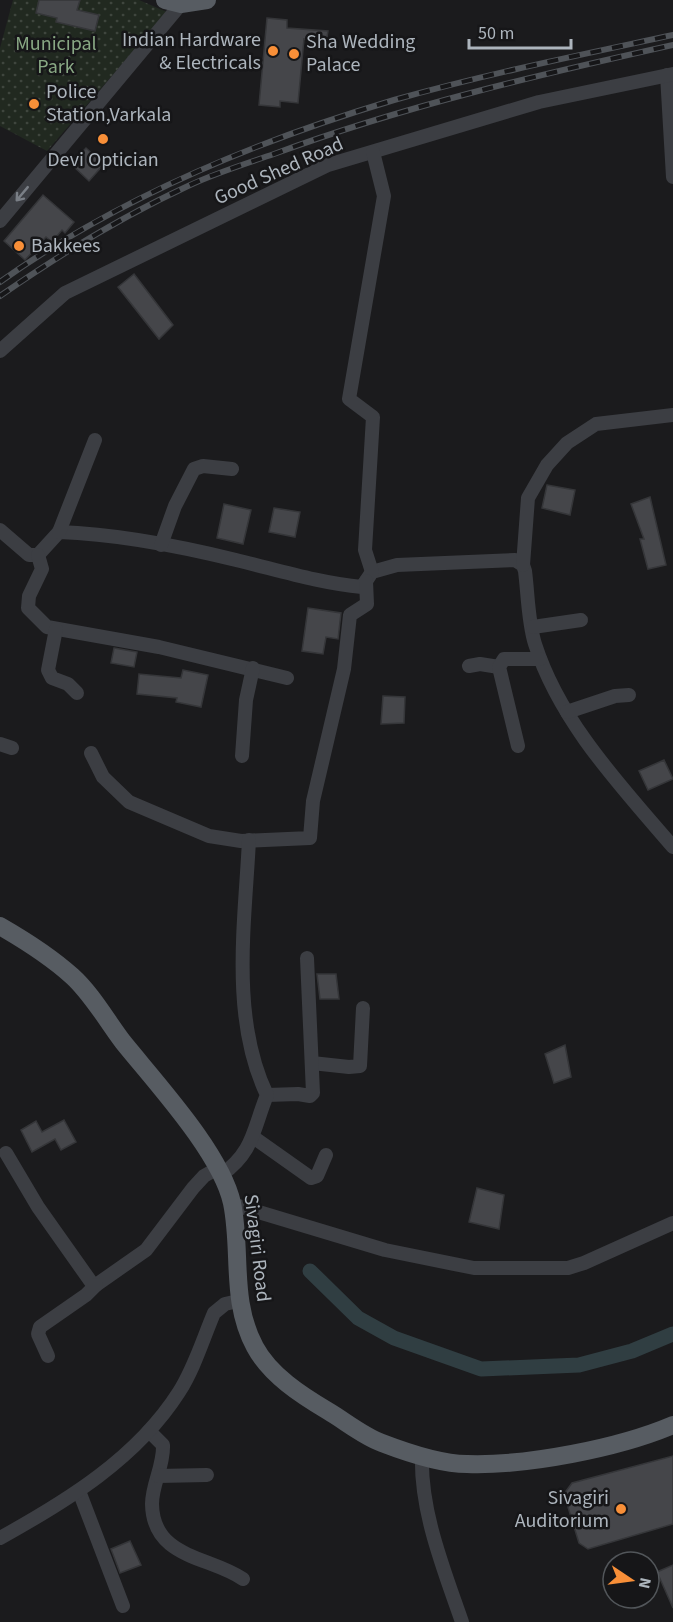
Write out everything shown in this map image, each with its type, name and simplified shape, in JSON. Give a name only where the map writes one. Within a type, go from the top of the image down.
[{"type":"main road","points":[[173,2],[207,0]]},
{"type":"main road","name":"Sivagiri Road","points":[[0,926],[35,946],[74,978],[179,1111],[219,1172],[232,1204],[238,1300],[255,1348],[274,1371],[300,1394],[379,1442],[422,1455],[465,1464],[507,1463],[562,1456],[673,1425]]},
{"type":"street","points":[[0,221],[173,2]]},
{"type":"street","points":[[670,75],[673,177]]},
{"type":"street","name":"Good Shed Road","points":[[0,351],[64,293],[328,165],[539,102],[670,75]]},
{"type":"street","points":[[91,753],[103,777],[129,802],[209,836],[229,840],[310,838],[313,801],[344,669],[350,615],[367,604],[369,577],[365,550],[373,417],[349,399],[384,196],[373,152]]},
{"type":"street","points":[[673,415],[596,424],[567,443],[547,465],[528,498],[523,565],[532,627],[540,659],[557,699],[617,781],[673,847]]},
{"type":"street","points":[[0,530],[29,555],[38,555],[59,532],[95,440]]},
{"type":"street","points":[[160,545],[175,506],[194,469],[203,466],[232,469]]},
{"type":"street","points":[[59,532],[89,533],[160,545],[340,585],[362,587],[369,577],[397,565],[515,560],[523,565]]},
{"type":"street","points":[[38,555],[42,569],[29,596],[28,608],[47,627],[103,636],[253,668],[287,678]]},
{"type":"street","points":[[532,627],[581,620]]},
{"type":"street","points":[[56,629],[48,670],[52,678],[68,684],[77,693]]},
{"type":"street","points":[[518,746],[499,667],[504,659],[540,659]]},
{"type":"street","points":[[469,666],[480,664],[499,667]]},
{"type":"street","points":[[242,756],[246,700],[253,668]]},
{"type":"street","points":[[567,712],[615,696],[629,695]]},
{"type":"street","points":[[48,1356],[39,1329],[146,1250],[204,1176],[234,1166],[253,1137],[267,1095],[258,1076],[247,1030],[244,932],[249,840]]},
{"type":"street","points":[[267,1095],[311,1095],[312,1063],[307,958]]},
{"type":"street","points":[[312,1063],[360,1066],[363,1008]]},
{"type":"street","points":[[253,1137],[311,1178],[316,1176],[326,1155]]},
{"type":"street","points":[[6,1153],[38,1207],[91,1282],[96,1285]]},
{"type":"street","points":[[232,1204],[375,1247],[474,1268],[568,1268],[673,1223]]},
{"type":"street","points":[[0,1538],[79,1491],[149,1431],[181,1390],[214,1313],[225,1304],[238,1300]]},
{"type":"street","points":[[149,1431],[163,1445],[152,1503],[153,1517],[170,1545],[182,1554],[232,1571],[243,1579]]},
{"type":"street","points":[[422,1455],[422,1478],[430,1520],[462,1622]]},
{"type":"street","points":[[158,1476],[207,1474]]},
{"type":"street","points":[[79,1491],[123,1605]]},
{"type":"green space","name":"Municipal Park","points":[[13,0],[139,0],[167,12],[47,151],[0,126],[0,48]]},
{"type":"building","points":[[39,0],[80,0],[77,10],[99,15],[95,31],[56,22],[57,18],[36,13]]},
{"type":"building","points":[[267,18],[287,20],[287,28],[328,31],[326,43],[304,39],[298,103],[280,101],[280,107],[259,105]]},
{"type":"building","points":[[86,148],[104,164],[89,181],[71,164]]},
{"type":"building","points":[[43,195],[74,222],[65,233],[62,230],[52,242],[46,237],[25,260],[4,241]]},
{"type":"building","points":[[134,274],[173,325],[159,339],[118,287]]},
{"type":"building","points":[[547,485],[575,490],[570,515],[542,508]]},
{"type":"building","points":[[650,497],[666,565],[648,569],[640,539],[644,539],[631,504]]},
{"type":"building","points":[[224,504],[251,510],[243,544],[217,538]]},
{"type":"building","points":[[274,508],[300,512],[295,537],[269,532]]},
{"type":"building","points":[[308,608],[341,613],[338,639],[326,637],[323,654],[302,651]]},
{"type":"building","points":[[114,648],[137,652],[134,667],[111,663]]},
{"type":"building","points":[[183,670],[208,675],[201,707],[176,702],[177,698],[137,694],[139,674],[181,678]]},
{"type":"building","points":[[383,696],[405,697],[404,723],[381,724]]},
{"type":"building","points":[[664,760],[673,779],[648,790],[639,771]]},
{"type":"building","points":[[317,974],[336,974],[339,999],[320,999]]},
{"type":"building","points":[[565,1045],[571,1077],[554,1083],[545,1054]]},
{"type":"building","points":[[64,1120],[76,1142],[61,1150],[55,1139],[32,1152],[21,1130],[36,1121],[42,1132]]},
{"type":"building","points":[[477,1188],[504,1195],[499,1229],[469,1222]]},
{"type":"building","name":"Sivagiri Auditorium","points":[[673,1456],[673,1524],[588,1549],[579,1543],[564,1494],[572,1483]]},
{"type":"building","points":[[130,1541],[141,1565],[120,1573],[111,1549]]},
{"type":"building","points":[[673,1565],[673,1608],[661,1581],[661,1570]]},
{"type":"waterway","points":[[310,1271],[358,1318],[394,1338],[481,1369],[579,1365],[632,1351],[673,1334]]},
{"type":"railway","points":[[0,282],[45,252],[140,198],[240,153],[291,134],[394,100],[463,82],[673,35]]},
{"type":"railway","points":[[0,296],[68,251],[116,223],[198,181],[219,173],[422,106],[673,45]]},
{"type":"place","name":"Indian Hardware & Electricals","points":[[273,51]]},
{"type":"place","name":"Sha Wedding Palace","points":[[294,54]]},
{"type":"place","name":"Police Station,Varkala","points":[[34,104]]},
{"type":"place","name":"Devi Optician","points":[[103,139]]},
{"type":"place","name":"Bakkees","points":[[19,246]]},
{"type":"place","name":"Sivagiri Auditorium","points":[[621,1509]]}]
